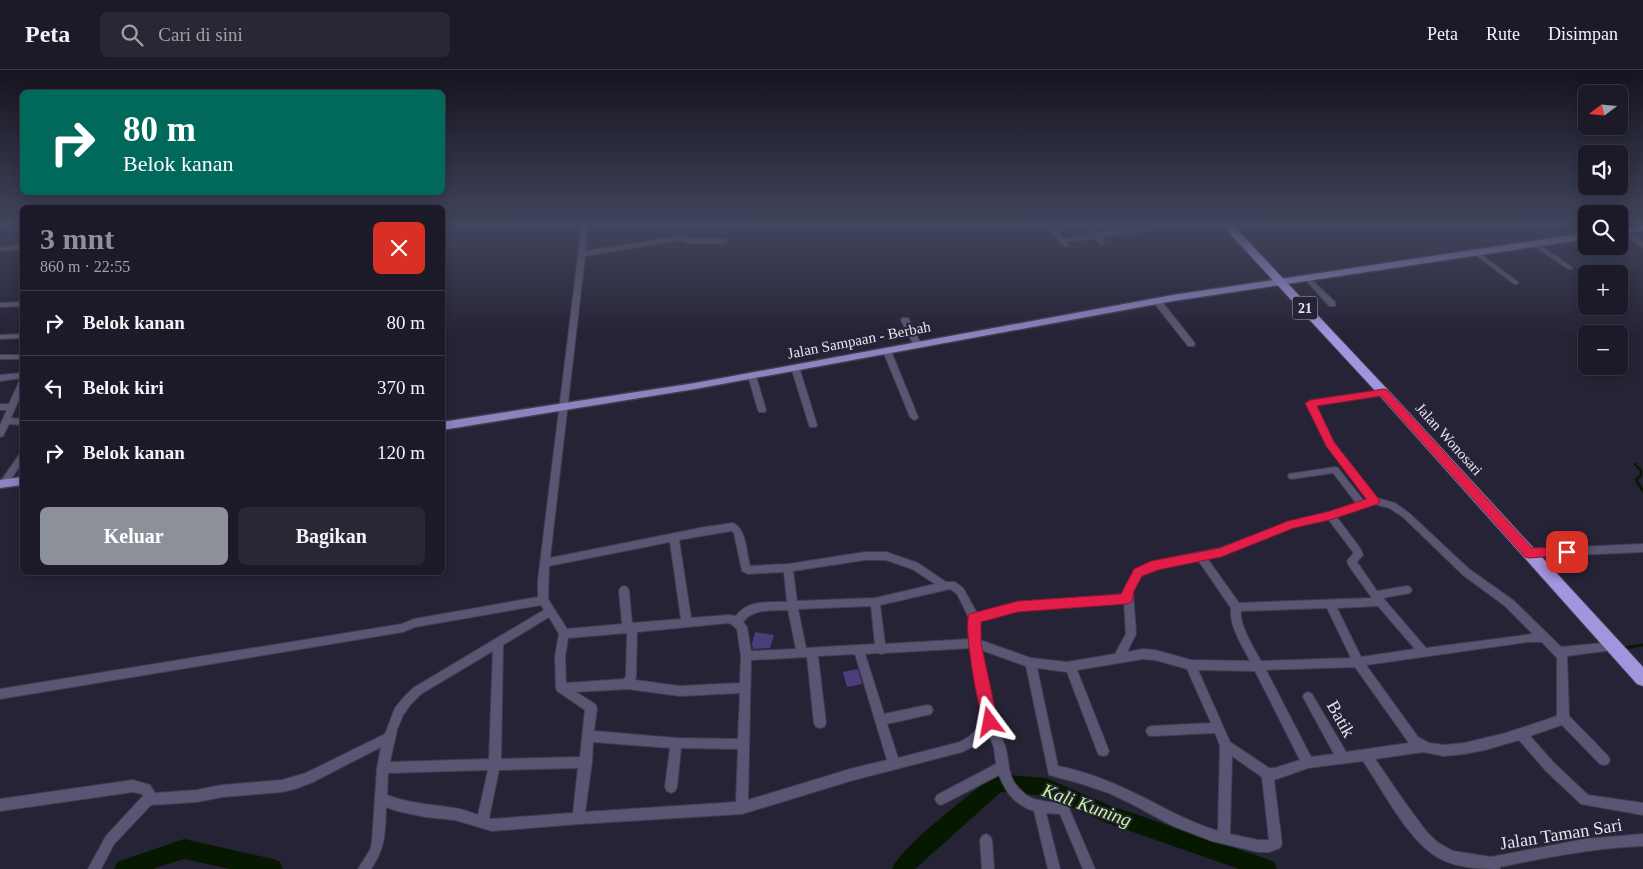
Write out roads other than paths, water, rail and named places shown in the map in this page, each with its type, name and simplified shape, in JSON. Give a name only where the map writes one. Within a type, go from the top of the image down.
[{"type":"highway","name":"Jalan Wonosari","points":[[1262,261],[1643,679]]},
{"type":"main road","name":"Jalan Sampaan - Berbah","points":[[445,426],[564,409],[1280,280],[1412,261]]},
{"type":"main road","points":[[2,484],[20,481]]},
{"type":"street","points":[[561,688],[560,657],[564,634],[543,600],[543,580],[581,261]]},
{"type":"street","points":[[1487,261],[1516,283]]},
{"type":"street","points":[[1560,261],[1570,268]]},
{"type":"street","points":[[1306,277],[1332,304]]},
{"type":"street","points":[[1157,301],[1192,344]]},
{"type":"street","points":[[0,305],[20,304]]},
{"type":"street","points":[[905,320],[917,344]]},
{"type":"street","points":[[0,337],[20,336]]},
{"type":"street","points":[[887,351],[914,418]]},
{"type":"street","points":[[0,357],[20,357]]},
{"type":"street","points":[[796,367],[813,424]]},
{"type":"street","points":[[0,378],[20,376]]},
{"type":"street","points":[[752,376],[762,410]]},
{"type":"street","points":[[0,434],[16,404],[20,391]]},
{"type":"street","points":[[1374,501],[1330,444],[1311,403],[1384,393]]},
{"type":"street","points":[[0,407],[16,404]]},
{"type":"street","points":[[6,421],[20,422]]},
{"type":"street","points":[[2,484],[20,460]]},
{"type":"street","points":[[1292,476],[1335,470],[1361,504]]},
{"type":"street","points":[[1119,657],[1130,634],[1128,591],[1138,573],[1164,563],[1221,552],[1299,522],[1330,515],[1374,501],[1392,505],[1401,510],[1466,572],[1508,603],[1559,652],[1562,660],[1563,718],[1604,760]]},
{"type":"street","points":[[1330,515],[1358,551],[1358,554],[1352,561],[1377,598],[1424,654]]},
{"type":"street","points":[[546,563],[705,531],[733,528],[738,532],[745,568],[748,570],[788,568],[865,556],[886,556],[915,566],[945,586]]},
{"type":"street","points":[[674,538],[686,621]]},
{"type":"street","points":[[1529,553],[1643,548]]},
{"type":"street","points":[[1201,557],[1236,607],[1235,615],[1256,666],[1308,762]]},
{"type":"street","points":[[788,568],[792,604],[807,653],[820,723]]},
{"type":"street","points":[[737,623],[744,613],[758,607],[792,604],[875,602],[952,584],[960,591],[974,618],[975,643],[990,722],[996,732],[1003,770],[1011,789],[1021,799],[1039,807],[1060,808],[1066,814],[1089,869]]},
{"type":"street","points":[[624,590],[629,628],[630,676],[628,684]]},
{"type":"street","points":[[1236,607],[1330,604],[1377,598],[1407,590]]},
{"type":"street","points":[[974,618],[1018,607],[1127,598]]},
{"type":"street","points":[[0,694],[403,628],[414,623],[543,600]]},
{"type":"street","points":[[875,602],[881,650]]},
{"type":"street","points":[[1330,604],[1358,662],[1414,741],[1421,747],[1429,750],[1454,750],[1482,746],[1559,721],[1563,718]]},
{"type":"street","points":[[364,869],[375,853],[383,768],[388,737],[399,711],[409,698],[550,611]]},
{"type":"street","points":[[564,634],[728,618],[737,623],[742,628],[746,656],[742,808]]},
{"type":"street","points":[[746,656],[881,650],[975,643],[1031,663],[1071,667],[1142,654],[1155,655],[1191,665],[1256,666],[1358,662],[1527,638],[1545,638]]},
{"type":"street","points":[[482,822],[495,763],[498,643]]},
{"type":"street","points":[[1559,652],[1615,648]]},
{"type":"street","points":[[858,651],[894,764]]},
{"type":"street","points":[[1031,663],[1052,770],[1089,780],[1125,794],[1192,829],[1268,848],[1276,844],[1267,774]]},
{"type":"street","points":[[1191,665],[1226,746],[1224,838]]},
{"type":"street","points":[[1071,667],[1103,751]]},
{"type":"street","points":[[561,688],[628,684],[680,691],[746,688]]},
{"type":"street","points":[[561,688],[591,708],[579,818]]},
{"type":"street","name":"Batik","points":[[1308,697],[1343,758]]},
{"type":"street","points":[[880,720],[927,710]]},
{"type":"street","points":[[381,799],[397,805],[425,811],[455,814],[492,825],[742,808],[850,775],[969,744],[990,722]]},
{"type":"street","points":[[1152,731],[1219,728]]},
{"type":"street","name":"Jalan Taman Sari","points":[[1520,733],[1550,767],[1585,800],[1643,809]]},
{"type":"street","points":[[588,736],[676,743],[744,744]]},
{"type":"street","points":[[148,799],[197,796],[222,790],[282,786],[295,783],[309,778],[388,737]]},
{"type":"street","points":[[671,787],[676,743]]},
{"type":"street","points":[[1226,746],[1267,774],[1275,774],[1308,762],[1367,757],[1421,747]]},
{"type":"street","points":[[1367,757],[1402,808],[1432,846],[1447,855],[1493,866]]},
{"type":"street","points":[[383,768],[495,763],[586,762]]},
{"type":"street","points":[[941,799],[1003,770]]},
{"type":"street","points":[[0,805],[63,794],[133,786],[146,789],[150,793],[148,799],[110,840],[94,869]]},
{"type":"street","points":[[1039,807],[1054,869]]},
{"type":"street","points":[[986,840],[988,869]]},
{"type":"street","name":"Jalan Taman Sari","points":[[1493,866],[1562,848],[1643,840]]},
{"type":"waterway","points":[[1635,464],[1641,471],[1641,475],[1636,480],[1643,491]]},
{"type":"waterway","points":[[1624,648],[1643,645]]},
{"type":"waterway","name":"Kali Kuning","points":[[902,869],[919,851],[998,783],[1046,787],[1107,814],[1267,869]]},
{"type":"waterway","name":"Kali Kuning","points":[[124,869],[184,849],[273,869]]}]
